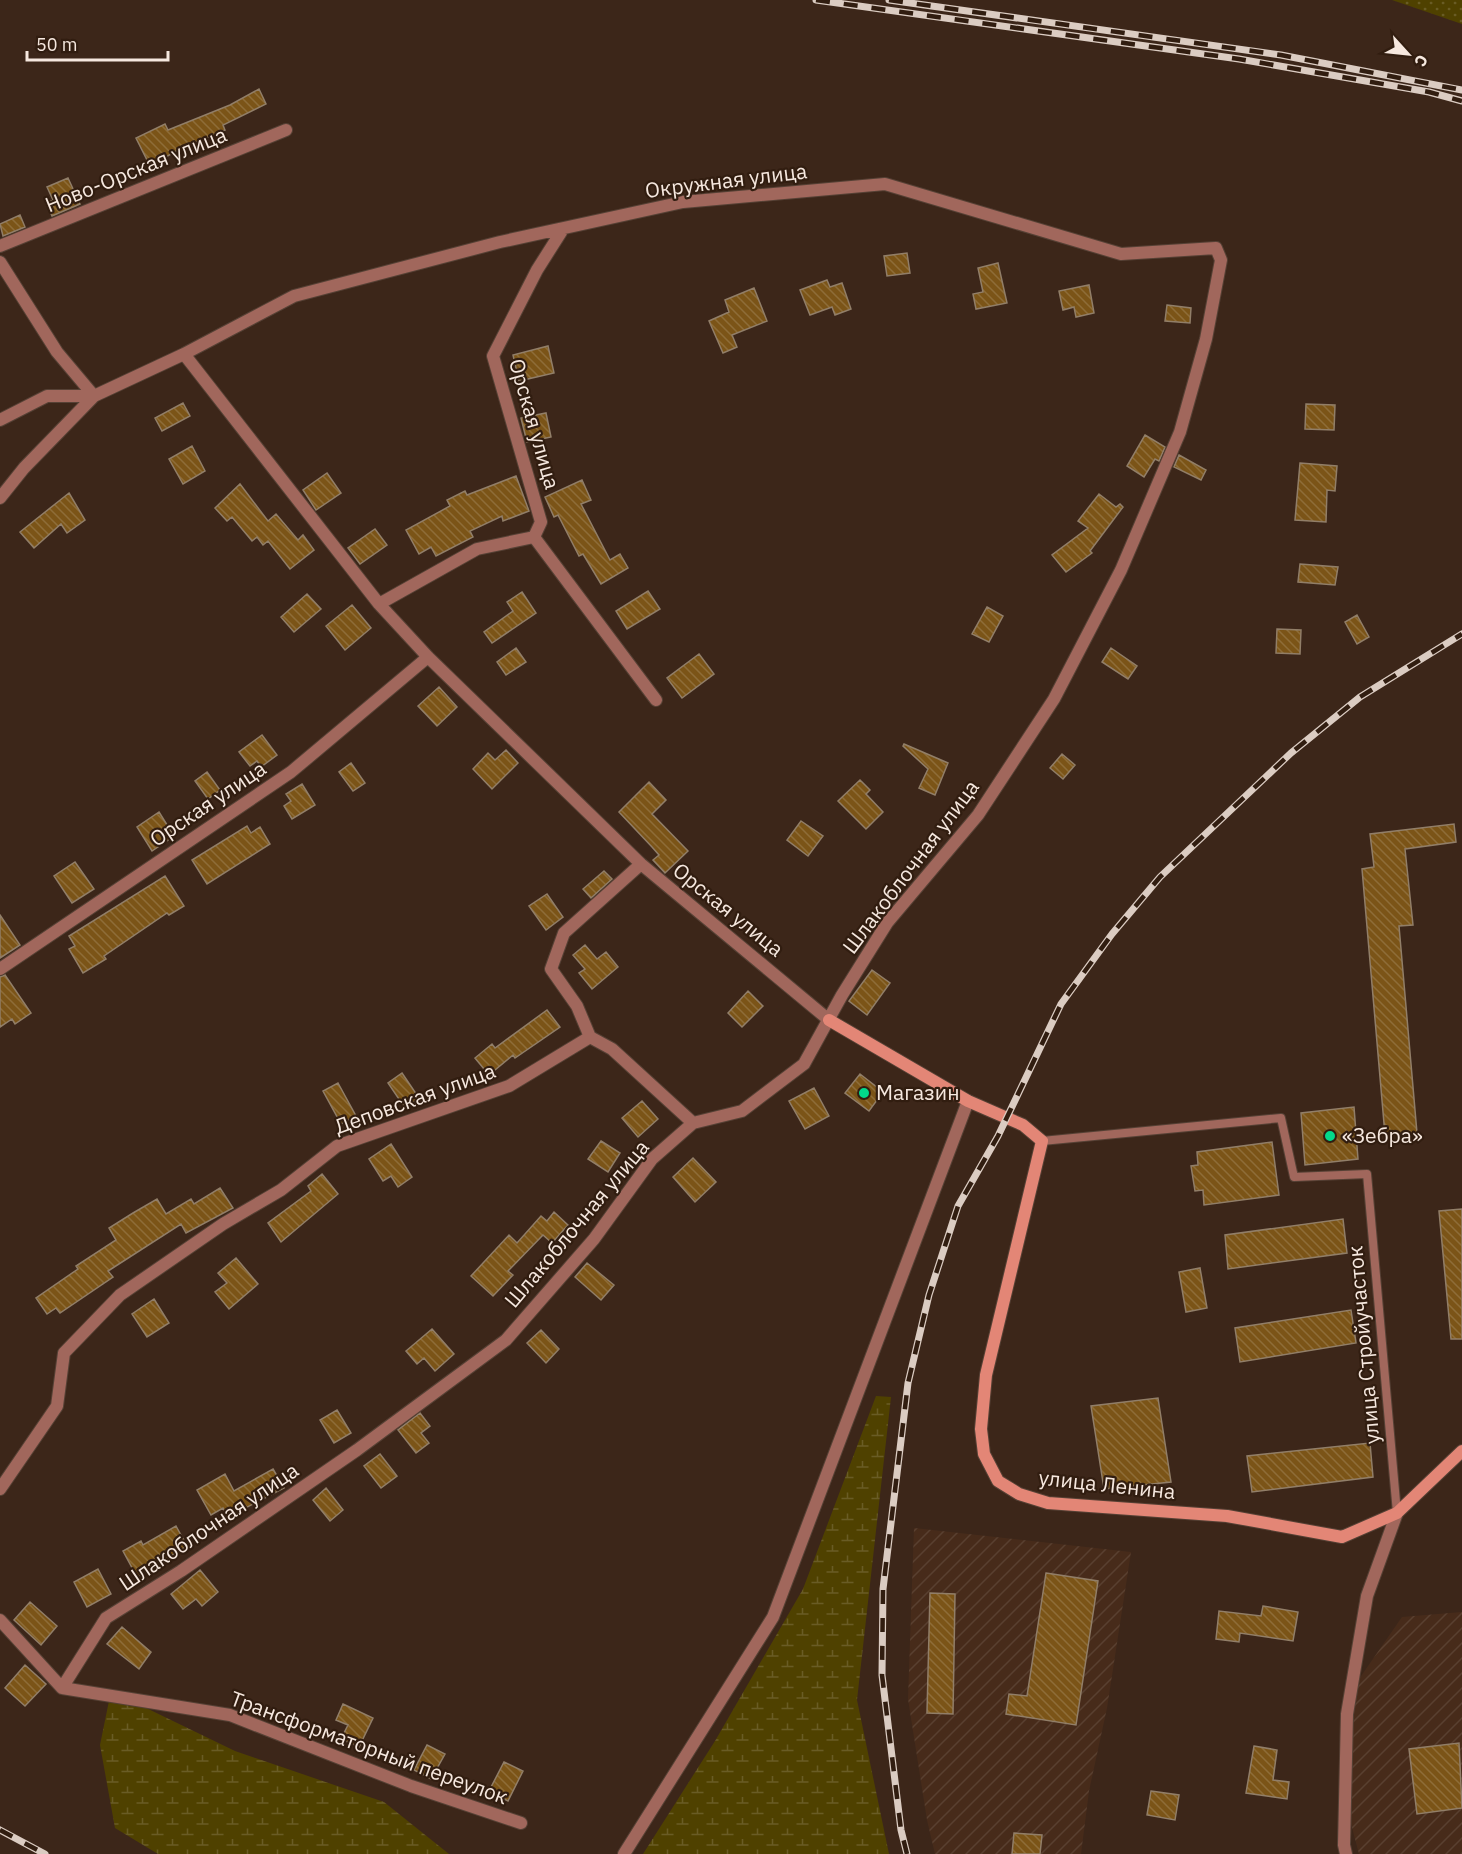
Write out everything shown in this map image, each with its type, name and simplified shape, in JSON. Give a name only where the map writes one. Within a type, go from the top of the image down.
[{"type":"street","name":"Ново-Орская улица","points":[[0,246],[286,130]]},
{"type":"street","name":"Окружная улица","points":[[94,396],[184,354],[294,296],[563,228],[683,202],[885,184],[1121,254],[1216,248]]},
{"type":"street","name":"Орская улица","points":[[534,537],[541,522],[494,356],[537,270],[563,228]]},
{"type":"street","name":"Шлакоблочная улица","points":[[62,1688],[106,1618],[181,1571],[357,1450],[506,1340],[594,1239],[652,1159],[693,1123],[742,1111],[804,1064],[842,995],[887,923],[978,815],[1054,699],[1121,570],[1180,432],[1208,327],[1221,260],[1216,248]]},
{"type":"street","points":[[0,262],[57,352],[94,396]]},
{"type":"street","name":"Орская улица","points":[[184,354],[379,604],[428,657],[641,864],[829,1020],[968,1101],[1023,1125],[1042,1141]]},
{"type":"street","points":[[0,420],[47,396],[94,396]]},
{"type":"street","points":[[0,498],[24,468],[94,396]]},
{"type":"street","points":[[379,604],[477,549],[534,537],[656,700]]},
{"type":"street","name":"Орская улица","points":[[0,969],[291,772],[428,657]]},
{"type":"street","points":[[641,864],[564,933],[551,969],[577,1006],[590,1037],[612,1049],[693,1123]]},
{"type":"street","name":"Деповская улица","points":[[0,1489],[57,1406],[64,1353],[120,1295],[223,1224],[281,1190],[337,1146],[509,1086],[590,1037]]},
{"type":"street","points":[[624,1854],[773,1617],[968,1101]]},
{"type":"street","name":"улица Ленина","points":[[1042,1141],[986,1375],[981,1430],[984,1455],[998,1481],[1019,1494],[1048,1503],[1227,1516],[1342,1538],[1396,1513],[1462,1451]]},
{"type":"street","points":[[1346,1854],[1344,1845],[1347,1714],[1367,1596],[1396,1513]]},
{"type":"street","points":[[0,1620],[62,1688]]},
{"type":"street","name":"Трансформаторный переулок","points":[[62,1688],[230,1715],[411,1786],[520,1823]]},
{"type":"lane","name":"улица Стройучасток","points":[[1042,1141],[1281,1118],[1294,1177],[1367,1174],[1396,1513]]},
{"type":"shaded area","points":[[914,1528],[1131,1552],[1107,1708],[1089,1791],[1081,1854],[935,1854],[927,1820],[908,1699]]},
{"type":"shaded area","points":[[1462,1612],[1462,1854],[1359,1854],[1345,1801],[1340,1730],[1350,1692],[1402,1617]]},
{"type":"green space","points":[[1392,0],[1462,0],[1462,24]]},
{"type":"green space","points":[[876,1396],[891,1397],[857,1700],[889,1854],[643,1854],[715,1741],[803,1589]]},
{"type":"green space","points":[[111,1691],[235,1751],[384,1802],[449,1854],[158,1854],[115,1828],[100,1745]]},
{"type":"building","points":[[259,89],[266,104],[223,125],[225,130],[178,150],[150,166],[136,138],[165,124],[168,130],[230,105]]},
{"type":"building","points":[[68,178],[80,204],[52,216],[46,203],[53,200],[47,187]]},
{"type":"building","points":[[20,215],[25,227],[3,236],[0,224]]},
{"type":"building","points":[[907,253],[910,273],[887,276],[884,256]]},
{"type":"building","points":[[998,263],[1007,303],[976,309],[973,294],[983,292],[978,268]]},
{"type":"building","points":[[827,280],[830,287],[842,283],[851,309],[835,315],[832,307],[810,315],[800,290]]},
{"type":"building","points":[[1089,285],[1094,313],[1076,317],[1074,307],[1063,310],[1059,291]]},
{"type":"building","points":[[754,288],[767,321],[732,335],[737,347],[723,353],[709,321],[729,312],[725,300]]},
{"type":"building","points":[[1167,305],[1191,308],[1190,323],[1165,321]]},
{"type":"building","points":[[548,346],[554,373],[519,381],[513,355]]},
{"type":"building","points":[[183,403],[190,416],[162,431],[155,418]]},
{"type":"building","points":[[1306,404],[1335,405],[1334,430],[1305,429]]},
{"type":"building","points":[[546,413],[551,437],[527,442],[521,418]]},
{"type":"building","points":[[1145,435],[1165,447],[1159,461],[1155,459],[1144,477],[1127,466]]},
{"type":"building","points":[[192,446],[205,471],[183,484],[169,459]]},
{"type":"building","points":[[1179,455],[1206,470],[1201,480],[1174,467]]},
{"type":"building","points":[[1300,463],[1337,466],[1335,491],[1327,490],[1326,522],[1295,520]]},
{"type":"building","points":[[327,473],[341,493],[316,510],[303,490]]},
{"type":"building","points":[[516,476],[529,511],[503,521],[502,516],[470,531],[473,537],[436,556],[431,547],[419,554],[406,530],[450,506],[447,500],[465,491],[467,495]]},
{"type":"building","points":[[582,480],[591,500],[581,504],[610,560],[620,554],[628,568],[601,584],[583,554],[579,556],[558,515],[554,517],[545,497]]},
{"type":"building","points":[[240,484],[268,521],[276,514],[298,540],[303,535],[314,550],[290,569],[268,541],[263,545],[257,537],[252,541],[232,517],[227,521],[215,508]]},
{"type":"building","points":[[69,493],[85,520],[67,533],[61,524],[34,548],[20,532]]},
{"type":"building","points":[[1099,494],[1116,507],[1120,504],[1123,507],[1090,551],[1092,553],[1066,572],[1052,555],[1088,528],[1078,521]]},
{"type":"building","points":[[375,529],[387,545],[360,564],[348,548]]},
{"type":"building","points":[[1300,564],[1338,567],[1335,585],[1298,582]]},
{"type":"building","points":[[648,591],[660,609],[627,629],[616,611]]},
{"type":"building","points":[[522,592],[536,613],[492,643],[484,632],[513,611],[507,602]]},
{"type":"building","points":[[307,594],[321,609],[294,632],[281,617]]},
{"type":"building","points":[[352,605],[371,628],[345,650],[326,626]]},
{"type":"building","points":[[987,607],[1003,616],[989,642],[972,634]]},
{"type":"building","points":[[1357,615],[1369,637],[1357,644],[1345,622]]},
{"type":"building","points":[[1277,629],[1301,630],[1300,654],[1276,653]]},
{"type":"building","points":[[516,648],[526,662],[506,675],[497,662]]},
{"type":"building","points":[[1111,648],[1137,666],[1128,679],[1102,662]]},
{"type":"building","points":[[699,654],[714,674],[682,698],[667,678]]},
{"type":"building","points":[[439,687],[457,707],[437,726],[418,706]]},
{"type":"building","points":[[262,735],[277,755],[261,767],[257,761],[250,766],[239,752]]},
{"type":"building","points":[[904,744],[948,763],[935,795],[919,788],[928,769],[903,746]]},
{"type":"building","points":[[506,750],[518,763],[492,789],[473,769],[488,753],[495,760]]},
{"type":"building","points":[[1062,754],[1075,765],[1063,779],[1050,768]]},
{"type":"building","points":[[351,763],[365,783],[353,791],[339,772]]},
{"type":"building","points":[[207,772],[220,790],[208,799],[195,781]]},
{"type":"building","points":[[860,780],[870,790],[866,794],[883,812],[866,829],[838,801]]},
{"type":"building","points":[[649,782],[666,800],[652,814],[688,851],[665,873],[653,860],[659,855],[619,812]]},
{"type":"building","points":[[302,784],[315,805],[292,819],[284,806],[291,801],[286,794]]},
{"type":"building","points":[[159,812],[174,836],[152,851],[137,827]]},
{"type":"building","points":[[801,821],[823,836],[808,856],[787,840]]},
{"type":"building","points":[[1454,824],[1456,842],[1405,849],[1413,925],[1399,926],[1417,1133],[1385,1135],[1362,869],[1374,867],[1370,834]]},
{"type":"building","points":[[247,826],[251,833],[260,827],[270,844],[207,884],[192,860]]},
{"type":"building","points":[[75,862],[94,889],[72,903],[54,876]]},
{"type":"building","points":[[604,871],[612,879],[591,898],[583,889]]},
{"type":"building","points":[[165,876],[184,906],[169,915],[167,913],[104,956],[106,959],[83,973],[69,949],[75,946],[69,936]]},
{"type":"building","points":[[547,894],[563,917],[546,930],[529,906]]},
{"type":"building","points":[[0,915],[20,945],[0,958]]},
{"type":"building","points":[[585,945],[597,959],[606,952],[618,967],[592,989],[579,973],[585,969],[573,955]]},
{"type":"building","points":[[872,970],[890,983],[867,1015],[849,1001]]},
{"type":"building","points":[[5,975],[31,1013],[15,1024],[12,1019],[0,1027],[0,977]]},
{"type":"building","points":[[748,991],[763,1006],[742,1027],[728,1013]]},
{"type":"building","points":[[547,1010],[560,1027],[515,1058],[513,1055],[489,1075],[475,1058],[492,1044],[495,1048]]},
{"type":"building","points":[[402,1073],[419,1098],[405,1108],[388,1083]]},
{"type":"building","name":"Магазин","points":[[860,1074],[883,1092],[869,1111],[845,1093]]},
{"type":"building","points":[[338,1083],[356,1116],[341,1124],[323,1091]]},
{"type":"building","points":[[814,1088],[829,1116],[805,1129],[789,1101]]},
{"type":"building","points":[[642,1101],[658,1119],[638,1137],[622,1118]]},
{"type":"building","name":"«Зебра»","points":[[1354,1107],[1358,1159],[1305,1165],[1301,1113]]},
{"type":"building","points":[[601,1141],[620,1153],[608,1172],[588,1159]]},
{"type":"building","points":[[1272,1142],[1279,1195],[1204,1205],[1203,1190],[1195,1191],[1191,1166],[1198,1165],[1197,1152]]},
{"type":"building","points":[[391,1144],[412,1177],[398,1187],[391,1176],[383,1181],[369,1159]]},
{"type":"building","points":[[693,1158],[716,1182],[695,1202],[673,1177]]},
{"type":"building","points":[[322,1174],[338,1194],[281,1242],[268,1223],[311,1191],[308,1186]]},
{"type":"building","points":[[220,1188],[233,1208],[186,1233],[181,1224],[108,1271],[113,1277],[60,1313],[56,1308],[47,1314],[36,1298],[78,1269],[76,1266],[116,1240],[109,1228],[133,1213],[157,1199],[166,1214],[191,1199],[194,1204]]},
{"type":"building","points":[[1462,1209],[1462,1339],[1451,1339],[1439,1211]]},
{"type":"building","points":[[554,1212],[568,1225],[552,1243],[543,1235],[508,1271],[513,1275],[493,1296],[471,1276],[509,1235],[517,1243],[541,1216],[547,1221]]},
{"type":"building","points":[[1343,1219],[1347,1253],[1228,1269],[1225,1235]]},
{"type":"building","points":[[236,1258],[258,1284],[229,1309],[215,1292],[227,1283],[218,1273]]},
{"type":"building","points":[[587,1263],[614,1285],[601,1300],[575,1277]]},
{"type":"building","points":[[1200,1268],[1207,1308],[1186,1312],[1179,1272]]},
{"type":"building","points":[[154,1299],[169,1323],[147,1337],[132,1314]]},
{"type":"building","points":[[1351,1310],[1356,1343],[1240,1362],[1235,1328]]},
{"type":"building","points":[[432,1329],[454,1354],[435,1371],[424,1358],[417,1364],[406,1351]]},
{"type":"building","points":[[541,1330],[559,1349],[546,1363],[527,1343]]},
{"type":"building","points":[[1158,1398],[1171,1482],[1104,1489],[1091,1406]]},
{"type":"building","points":[[337,1410],[351,1433],[334,1443],[320,1420]]},
{"type":"building","points":[[420,1413],[430,1426],[421,1433],[429,1443],[416,1453],[398,1430]]},
{"type":"building","points":[[1370,1443],[1373,1477],[1252,1492],[1247,1456]]},
{"type":"building","points":[[380,1454],[397,1476],[381,1488],[364,1466]]},
{"type":"building","points":[[273,1469],[284,1488],[228,1517],[223,1508],[211,1515],[197,1490],[225,1474],[234,1491]]},
{"type":"building","points":[[326,1488],[343,1510],[330,1521],[313,1500]]},
{"type":"building","points":[[176,1526],[187,1546],[137,1577],[123,1551],[141,1541],[143,1545]]},
{"type":"building","points":[[98,1569],[111,1594],[87,1607],[74,1582]]},
{"type":"building","points":[[200,1570],[218,1592],[202,1606],[196,1599],[183,1609],[171,1594]]},
{"type":"building","points":[[1046,1573],[1098,1581],[1076,1725],[1006,1714],[1009,1694],[1027,1696]]},
{"type":"building","points":[[930,1593],[955,1594],[953,1714],[927,1713]]},
{"type":"building","points":[[30,1602],[57,1626],[41,1645],[14,1620]]},
{"type":"building","points":[[1263,1606],[1298,1612],[1293,1641],[1240,1633],[1239,1642],[1216,1639],[1219,1611],[1261,1616]]},
{"type":"building","points":[[122,1627],[151,1652],[139,1669],[107,1644]]},
{"type":"building","points":[[25,1665],[46,1684],[25,1706],[5,1688]]},
{"type":"building","points":[[343,1704],[373,1718],[359,1747],[341,1739],[348,1725],[336,1720]]},
{"type":"building","points":[[1459,1743],[1462,1808],[1417,1814],[1409,1749]]},
{"type":"building","points":[[427,1745],[445,1754],[431,1779],[414,1770]]},
{"type":"building","points":[[1254,1746],[1277,1750],[1273,1780],[1289,1782],[1287,1799],[1246,1793]]},
{"type":"building","points":[[504,1762],[523,1771],[508,1801],[489,1791]]},
{"type":"building","points":[[1151,1791],[1179,1795],[1175,1820],[1147,1815]]},
{"type":"building","points":[[1014,1833],[1042,1835],[1040,1854],[1012,1854]]},
{"type":"railway","points":[[816,0],[1239,59],[1429,92],[1462,101]]},
{"type":"railway","points":[[889,0],[1281,55],[1462,90]]},
{"type":"railway","points":[[907,1854],[901,1830],[882,1675],[883,1589],[908,1383],[929,1295],[958,1206],[998,1136],[1061,1004],[1112,934],[1160,877],[1291,753],[1360,697],[1462,634]]},
{"type":"railway","points":[[0,1830],[45,1854]]},
{"type":"place","name":"Магазин","points":[[864,1093]]},
{"type":"place","name":"«Зебра»","points":[[1330,1136]]}]
